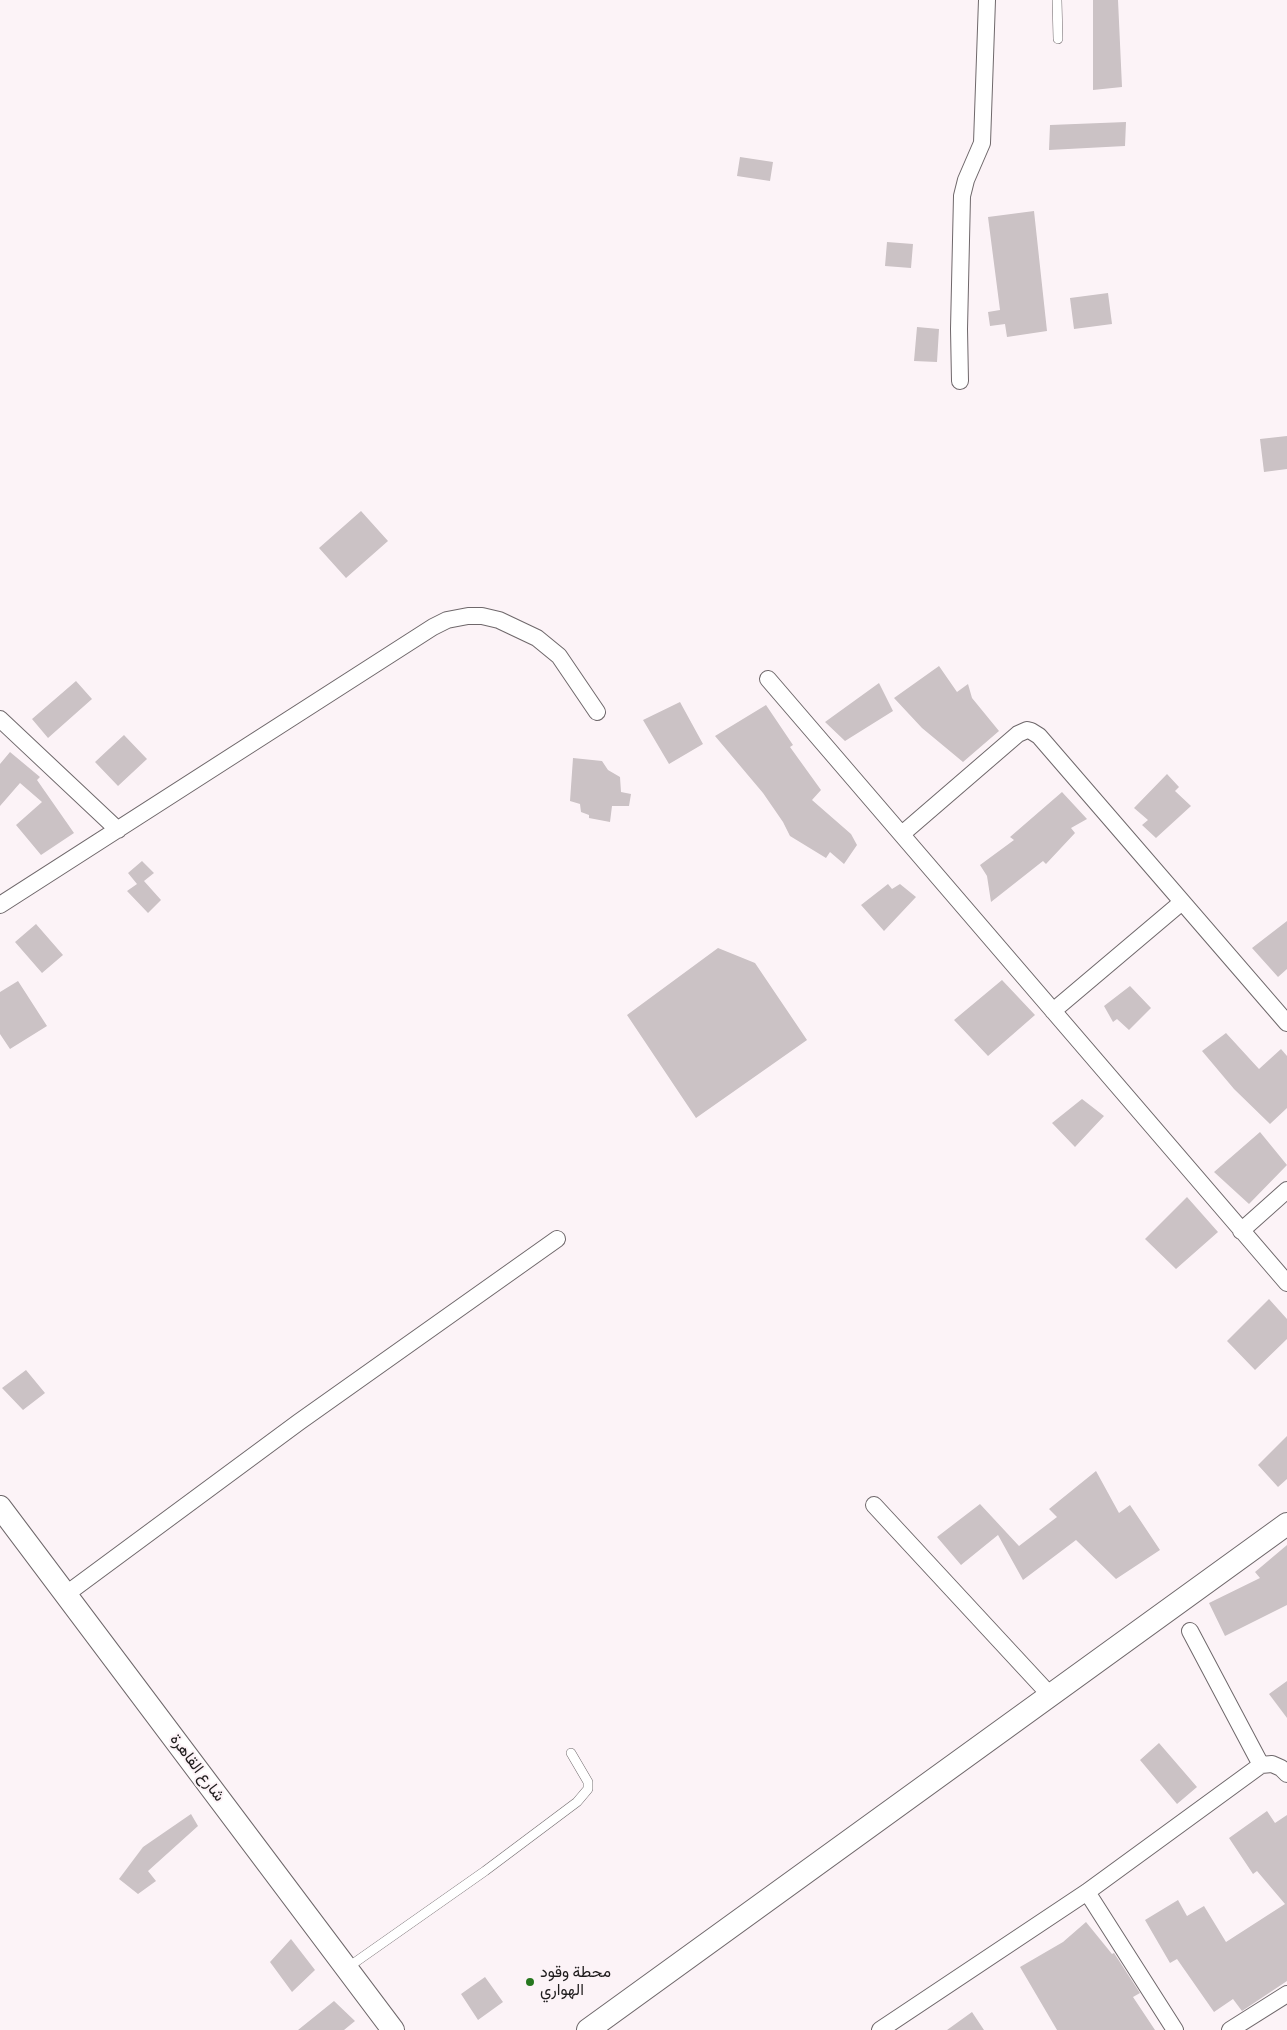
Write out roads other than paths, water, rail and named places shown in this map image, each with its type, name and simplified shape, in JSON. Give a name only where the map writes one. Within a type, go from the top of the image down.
[{"type":"street","points":[[960,381],[959,329],[962,196],[966,180],[982,144],[988,0]]},
{"type":"street","points":[[0,906],[433,628],[458,617],[475,616],[499,620],[537,638],[559,656],[597,712]]},
{"type":"street","points":[[768,679],[1287,1283]]},
{"type":"street","points":[[0,718],[118,830]]},
{"type":"street","points":[[902,834],[1018,734],[1027,730],[1031,731],[1039,736],[1287,1022]]},
{"type":"street","points":[[1053,1012],[1182,902]]},
{"type":"street","points":[[1241,1231],[1287,1190]]},
{"type":"street","points":[[65,1595],[299,1422],[557,1239]]},
{"type":"street","points":[[874,1505],[1050,1695]]},
{"type":"street","name":"شارع القاهرة","points":[[0,1507],[393,2030]]},
{"type":"street","points":[[588,2030],[1287,1524]]},
{"type":"street","points":[[1190,1631],[1261,1765]]},
{"type":"street","points":[[880,2030],[902,2024],[1261,1765],[1272,1764],[1281,1768],[1287,1774]]},
{"type":"street","points":[[1087,1892],[1175,2030]]},
{"type":"street","points":[[1230,2030],[1287,1994]]},
{"type":"lane","points":[[1056,0],[1058,39]]},
{"type":"lane","points":[[347,1968],[485,1871],[577,1802],[588,1789],[588,1782],[572,1753]]},
{"type":"place","name":"محطة وقود الهواري","points":[[530,1982]]}]
